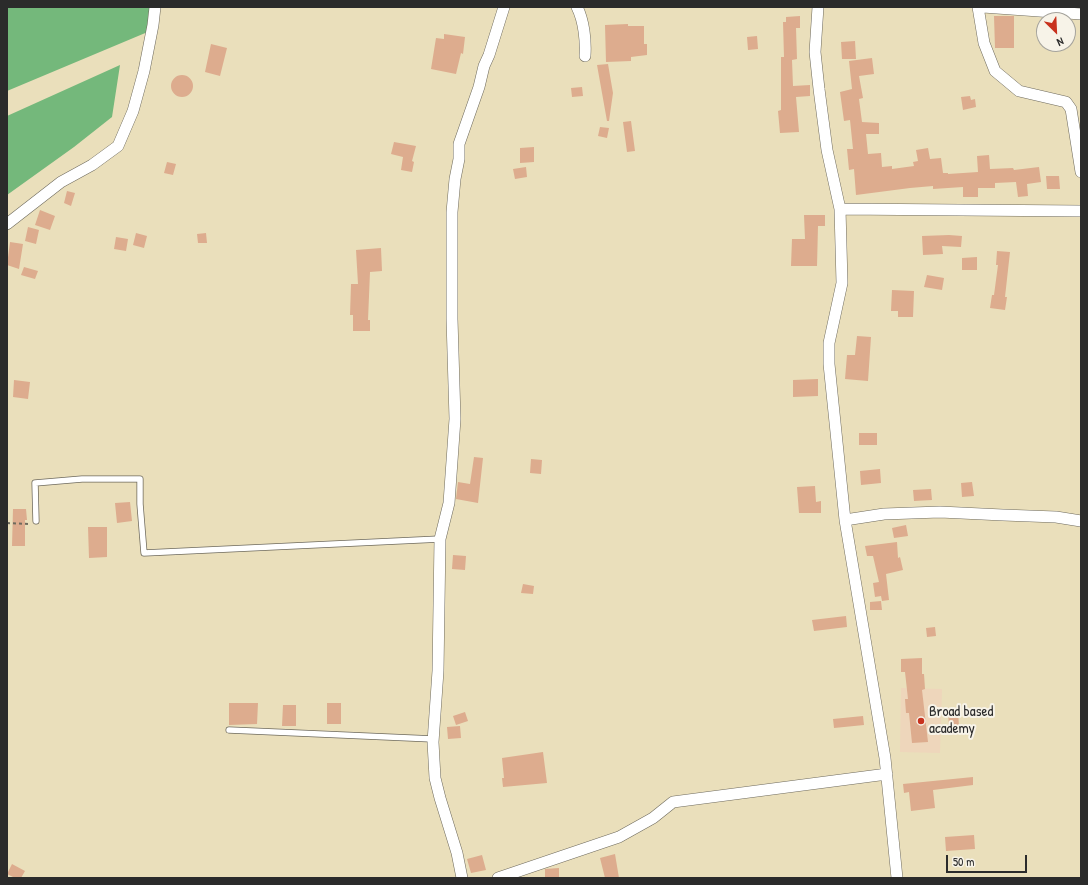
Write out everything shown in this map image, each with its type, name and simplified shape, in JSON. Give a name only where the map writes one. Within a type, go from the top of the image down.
[{"type":"street","points":[[7,224],[60,182],[92,165],[118,146],[133,111],[144,71],[155,7]]},
{"type":"street","points":[[462,878],[458,853],[435,778],[433,739],[438,671],[440,538],[448,503],[455,420],[452,319],[452,212],[455,179],[459,159],[459,144],[479,87],[484,66],[489,55],[504,7]]},
{"type":"street","points":[[577,7],[584,38],[585,56]]},
{"type":"street","points":[[818,7],[815,52],[818,89],[827,150],[840,208],[842,283],[829,343],[828,355],[845,520],[887,774],[897,878]]},
{"type":"street","points":[[978,7],[984,43],[995,71],[1019,92],[1066,102],[1071,109],[1081,172]]},
{"type":"street","points":[[984,7],[1081,14]]},
{"type":"street","points":[[840,208],[1081,210]]},
{"type":"street","points":[[845,520],[884,514],[940,512],[1048,516],[1081,520]]},
{"type":"street","points":[[498,878],[619,837],[653,818],[673,802],[887,774]]},
{"type":"lane","points":[[36,521],[35,483],[82,479],[140,479],[140,504],[144,553],[440,538]]},
{"type":"lane","points":[[229,730],[433,739]]},
{"type":"path","points":[[7,523],[28,525],[36,521]]},
{"type":"shaded area","name":"Broad based academy","points":[[901,688],[942,689],[940,753],[900,752]]},
{"type":"green space","points":[[7,7],[151,7],[150,31],[7,91]]},
{"type":"green space","points":[[120,65],[112,117],[74,147],[7,195],[7,116]]},
{"type":"building","points":[[800,16],[800,28],[796,28],[797,59],[792,60],[793,86],[810,85],[810,96],[796,97],[799,132],[780,133],[778,111],[781,110],[781,57],[784,57],[783,22],[786,22],[786,17]]},
{"type":"building","points":[[994,16],[1014,16],[1014,48],[995,48]]},
{"type":"building","points":[[628,24],[628,26],[644,26],[644,44],[647,44],[647,55],[631,57],[631,61],[606,62],[605,25]]},
{"type":"building","points":[[444,34],[465,37],[463,54],[461,53],[456,74],[431,69],[436,38],[444,39]]},
{"type":"building","points":[[757,36],[758,49],[748,50],[747,37]]},
{"type":"building","points":[[855,41],[856,59],[842,59],[841,42]]},
{"type":"building","points":[[211,44],[227,48],[220,76],[205,72]]},
{"type":"building","points":[[872,58],[874,74],[859,76],[863,98],[859,99],[862,122],[879,123],[879,134],[866,134],[868,154],[881,153],[882,167],[892,166],[892,169],[914,166],[913,162],[918,161],[916,150],[928,148],[930,159],[941,158],[943,173],[978,172],[977,156],[989,155],[990,169],[1013,168],[1014,170],[1039,167],[1041,182],[1027,184],[1028,196],[1018,197],[1016,182],[995,183],[995,188],[978,188],[978,197],[963,197],[963,187],[933,189],[933,186],[856,195],[854,169],[849,170],[847,149],[853,149],[850,120],[844,121],[840,92],[852,89],[849,61]]},
{"type":"building","points":[[608,64],[613,93],[609,121],[607,121],[597,65]]},
{"type":"building","points":[[182,75],[186,76],[192,82],[192,90],[186,96],[182,97],[178,96],[172,90],[171,86],[172,82],[178,76]]},
{"type":"building","points":[[582,87],[583,96],[572,97],[571,88]]},
{"type":"building","points":[[970,96],[971,100],[975,99],[976,107],[963,110],[961,97]]},
{"type":"building","points":[[631,121],[635,151],[627,152],[623,122]]},
{"type":"building","points":[[600,127],[609,128],[607,138],[598,136]]},
{"type":"building","points":[[394,142],[416,146],[412,161],[414,162],[412,172],[401,170],[403,157],[391,154]]},
{"type":"building","points":[[534,147],[534,162],[520,163],[520,148]]},
{"type":"building","points":[[167,162],[176,164],[173,175],[164,173]]},
{"type":"building","points":[[526,167],[527,177],[515,179],[513,169]]},
{"type":"building","points":[[1046,176],[1059,176],[1060,189],[1047,189]]},
{"type":"building","points":[[67,191],[75,193],[71,206],[64,203]]},
{"type":"building","points":[[40,210],[55,216],[50,230],[35,225]]},
{"type":"building","points":[[804,215],[825,215],[825,226],[818,226],[817,266],[791,266],[792,239],[805,239]]},
{"type":"building","points":[[28,227],[39,230],[36,244],[25,241]]},
{"type":"building","points":[[136,233],[147,236],[144,248],[133,245]]},
{"type":"building","points":[[206,233],[207,243],[198,243],[197,234]]},
{"type":"building","points":[[922,236],[962,236],[961,247],[942,246],[943,254],[923,255]]},
{"type":"building","points":[[116,237],[128,239],[126,251],[114,249]]},
{"type":"building","points":[[10,242],[23,244],[19,269],[7,265]]},
{"type":"building","points":[[381,248],[382,271],[370,272],[368,320],[370,320],[370,331],[353,331],[353,315],[350,315],[351,284],[358,284],[356,250]]},
{"type":"building","points":[[997,251],[1010,252],[1005,310],[990,308],[992,295],[994,295],[998,265],[996,265]]},
{"type":"building","points":[[977,257],[977,270],[962,270],[962,258]]},
{"type":"building","points":[[24,267],[38,271],[35,279],[21,275]]},
{"type":"building","points":[[927,275],[944,278],[942,290],[924,287]]},
{"type":"building","points":[[892,290],[914,291],[913,317],[898,317],[898,311],[891,311]]},
{"type":"building","points":[[857,336],[871,337],[868,381],[845,379],[847,355],[855,355]]},
{"type":"building","points":[[818,379],[818,396],[793,397],[793,380]]},
{"type":"building","points":[[14,380],[30,382],[28,399],[13,397]]},
{"type":"building","points":[[859,433],[877,433],[877,445],[859,445]]},
{"type":"building","points":[[474,457],[483,458],[478,503],[456,499],[458,482],[470,484]]},
{"type":"building","points":[[531,459],[542,460],[541,474],[530,473]]},
{"type":"building","points":[[880,469],[881,483],[861,485],[860,471]]},
{"type":"building","points":[[972,482],[974,496],[962,497],[961,483]]},
{"type":"building","points":[[815,486],[816,502],[821,501],[821,513],[799,513],[797,487]]},
{"type":"building","points":[[931,489],[932,500],[914,501],[913,490]]},
{"type":"building","points":[[130,502],[132,521],[117,523],[115,503]]},
{"type":"building","points":[[13,509],[26,509],[27,520],[25,520],[25,546],[12,546]]},
{"type":"building","points":[[906,525],[908,536],[894,538],[892,528]]},
{"type":"building","points":[[88,527],[107,527],[107,557],[89,558]]},
{"type":"building","points":[[897,542],[898,558],[900,557],[903,570],[886,574],[889,600],[882,601],[881,596],[875,597],[873,583],[879,582],[873,556],[867,556],[865,546]]},
{"type":"building","points":[[453,555],[466,556],[465,570],[452,569]]},
{"type":"building","points":[[523,584],[534,586],[533,594],[521,593]]},
{"type":"building","points":[[881,601],[882,610],[870,610],[870,602]]},
{"type":"building","points":[[846,616],[847,627],[814,631],[812,620]]},
{"type":"building","points":[[935,627],[936,636],[927,637],[926,628]]},
{"type":"building","points":[[922,658],[922,674],[924,674],[925,689],[922,690],[928,742],[912,743],[909,713],[906,713],[905,699],[908,699],[905,672],[901,672],[901,659]]},
{"type":"building","points":[[229,703],[258,703],[257,724],[229,725]]},
{"type":"building","points":[[327,703],[341,703],[341,724],[327,724]]},
{"type":"building","points":[[283,705],[296,705],[296,726],[282,726]]},
{"type":"building","points":[[958,709],[959,727],[949,728],[948,710]]},
{"type":"building","points":[[465,712],[468,721],[456,725],[453,716]]},
{"type":"building","points":[[863,716],[864,725],[834,728],[833,719]]},
{"type":"building","points":[[460,726],[461,738],[448,739],[447,727]]},
{"type":"building","points":[[543,752],[547,783],[503,787],[502,778],[504,778],[502,758]]},
{"type":"building","points":[[973,777],[973,785],[933,790],[935,808],[911,811],[909,792],[904,793],[903,784]]},
{"type":"building","points":[[974,835],[975,849],[946,851],[945,837]]},
{"type":"building","points":[[615,854],[619,878],[605,878],[600,858]]},
{"type":"building","points":[[482,855],[486,870],[471,873],[467,859]]},
{"type":"building","points":[[12,864],[25,871],[21,878],[15,878],[7,874]]},
{"type":"building","points":[[559,868],[559,878],[545,878],[545,869]]},
{"type":"place","name":"Broad based academy","points":[[921,721]]}]
